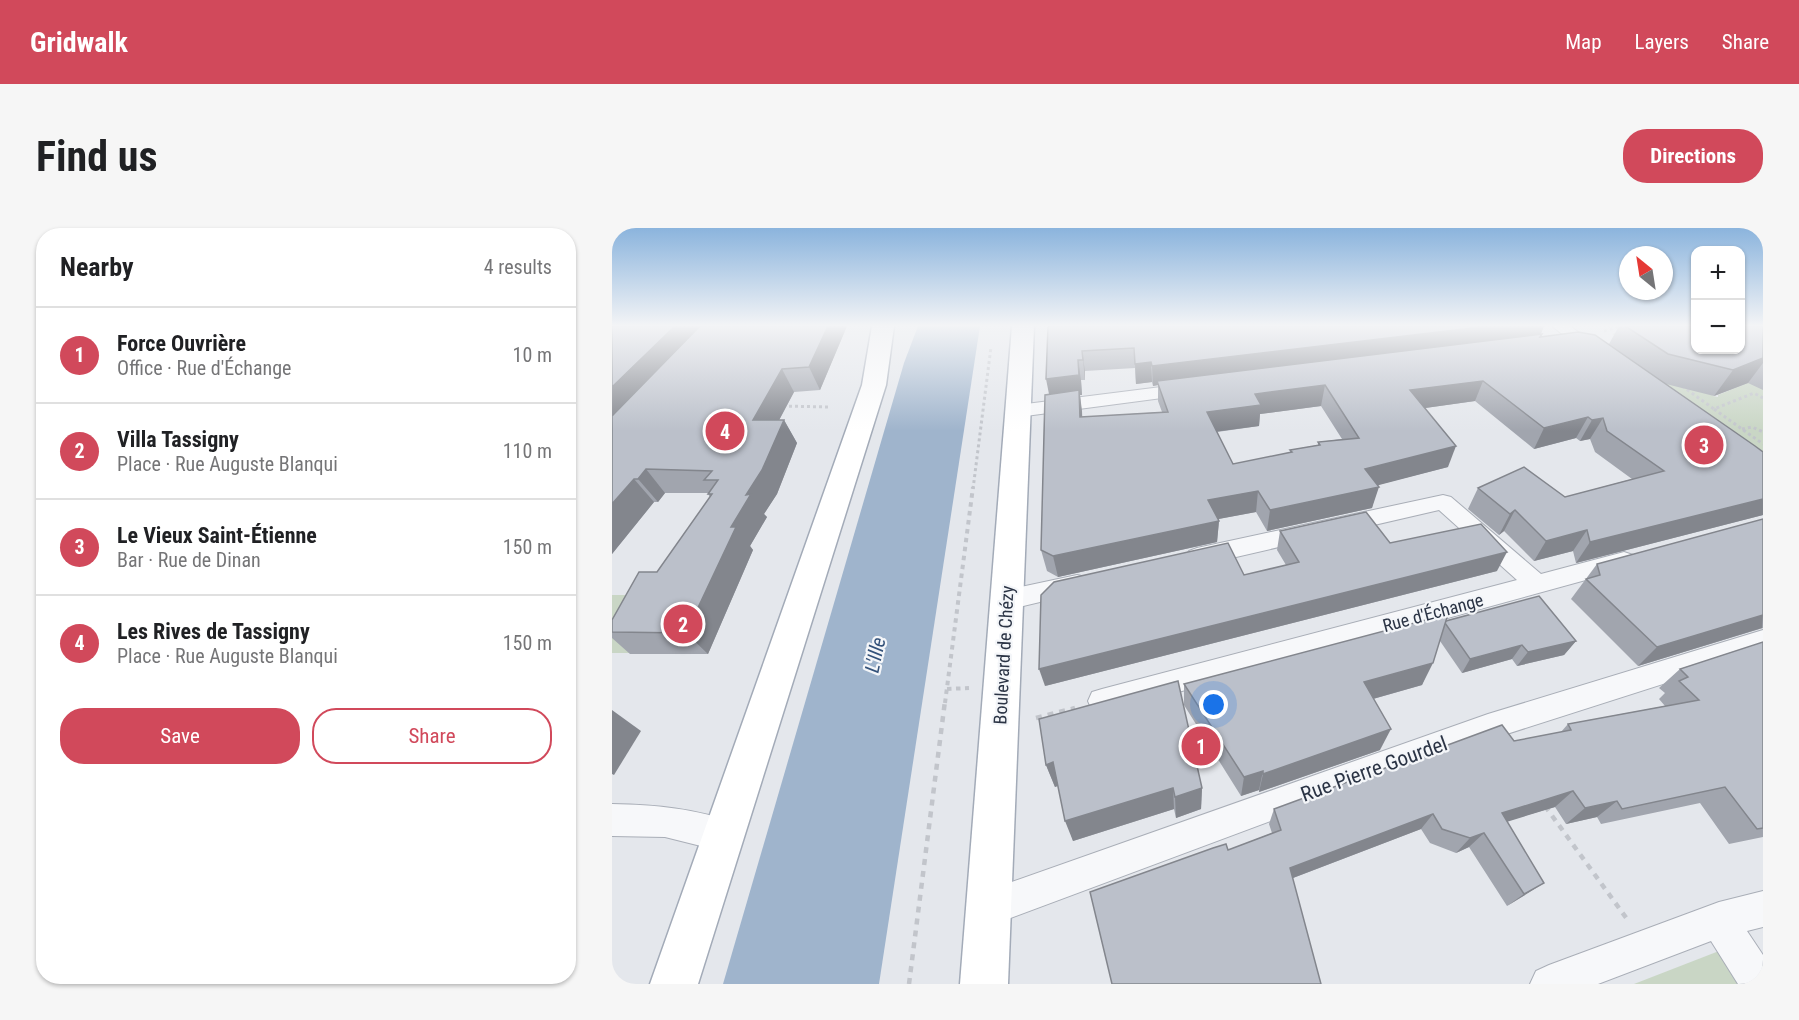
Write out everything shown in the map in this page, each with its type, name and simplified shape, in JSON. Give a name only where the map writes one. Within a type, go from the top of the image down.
[{"type":"main road","points":[[674,984],[874,385],[878,361]]},
{"type":"main road","name":"Boulevard de Chézy","points":[[984,984],[1018,411],[1011,361]]},
{"type":"street","points":[[1613,361],[1617,366]]},
{"type":"street","points":[[1018,411],[1209,387]]},
{"type":"street","points":[[1179,561],[1443,502],[1538,585]]},
{"type":"street","name":"Rue d'Échange","points":[[1102,701],[1652,553]]},
{"type":"street","points":[[1007,600],[1099,579]]},
{"type":"street","name":"Rue Pierre Gourdel","points":[[989,908],[1488,728],[1763,641]]},
{"type":"street","points":[[612,820],[665,821],[725,836]]},
{"type":"street","points":[[1550,984],[1719,920],[1763,909]]},
{"type":"street","points":[[1719,920],[1760,984]]},
{"type":"path","points":[[909,984],[947,689],[1002,361]]},
{"type":"path","points":[[1680,384],[1763,444]]},
{"type":"path","points":[[1714,409],[1754,393],[1763,398]]},
{"type":"path","points":[[782,406],[830,407]]},
{"type":"path","points":[[1742,429],[1752,427],[1763,432]]},
{"type":"path","points":[[947,689],[977,687]]},
{"type":"path","points":[[1001,726],[1102,701]]},
{"type":"path","points":[[1544,804],[1648,948]]},
{"type":"green space","points":[[1638,361],[1687,361],[1713,396],[1718,397],[1718,395],[1750,382],[1763,388],[1763,462],[1651,380]]},
{"type":"green space","points":[[612,595],[661,595],[631,653],[612,653]]},
{"type":"green space","points":[[1719,951],[1741,984],[1634,984]]},
{"type":"water","name":"L'Ille","points":[[975,361],[879,984],[723,984],[904,363]]},
{"type":"building","points":[[612,361],[639,361],[612,387]]},
{"type":"building","points":[[666,361],[812,361],[809,367],[782,369],[753,420],[784,420],[762,470],[746,495],[751,494],[731,527],[736,527],[686,633],[612,632],[612,620],[639,572],[657,572],[712,494],[708,494],[718,480],[704,480],[712,471],[646,469],[612,504],[612,416]]},
{"type":"building","points":[[1047,361],[1078,361],[1079,375],[1046,379]]},
{"type":"building","points":[[1135,361],[1192,361],[1152,366],[1151,362],[1135,364]]},
{"type":"building","points":[[1319,361],[1633,361],[1763,452],[1763,499],[1590,542],[1587,530],[1546,541],[1515,510],[1510,514],[1478,488],[1524,467],[1565,497],[1664,471],[1607,431],[1603,418],[1592,420],[1588,417],[1544,428],[1483,381],[1410,390],[1456,446],[1365,469],[1379,487],[1270,510],[1258,491],[1208,500],[1219,521],[1053,556],[1041,550],[1045,395],[1079,390],[1080,417],[1168,412],[1157,381]],"holes":[[[1325,385],[1359,438],[1318,442],[1320,445],[1233,464],[1207,412],[1261,405],[1255,394]]]},
{"type":"building","points":[[1698,361],[1755,361],[1733,370]]},
{"type":"building","points":[[1366,512],[1390,543],[1481,524],[1507,552],[1039,669],[1041,595],[1054,582],[1228,543],[1244,575],[1299,562],[1280,531]]},
{"type":"building","points":[[1763,519],[1763,615],[1657,647],[1586,579],[1600,575],[1597,564]]},
{"type":"building","points":[[1539,596],[1576,641],[1528,652],[1522,645],[1470,659],[1445,623],[1446,621]]},
{"type":"building","points":[[1448,614],[1433,663],[1364,682],[1391,729],[1263,774],[1263,771],[1244,777],[1184,684]]},
{"type":"building","points":[[1763,642],[1763,828],[1757,829],[1725,787],[1622,809],[1617,801],[1585,808],[1573,791],[1502,813],[1544,883],[1524,894],[1484,833],[1470,838],[1442,829],[1433,814],[1290,868],[1321,984],[1112,984],[1090,892],[1213,848],[1226,844],[1228,850],[1281,830],[1274,809],[1502,725],[1514,741],[1571,730],[1568,724],[1699,700],[1679,681],[1688,677],[1680,669]]},
{"type":"building","points":[[1178,681],[1202,788],[1175,797],[1173,788],[1065,821],[1053,762],[1046,765],[1039,719]]},
{"type":"place","name":"Les Rives de Tassigny","points":[[725,431]]},
{"type":"place","name":"Le Vieux Saint-Étienne","points":[[1704,445]]},
{"type":"place","name":"Villa Tassigny","points":[[683,624]]},
{"type":"place","name":"Force Ouvrière","points":[[1201,746]]}]
